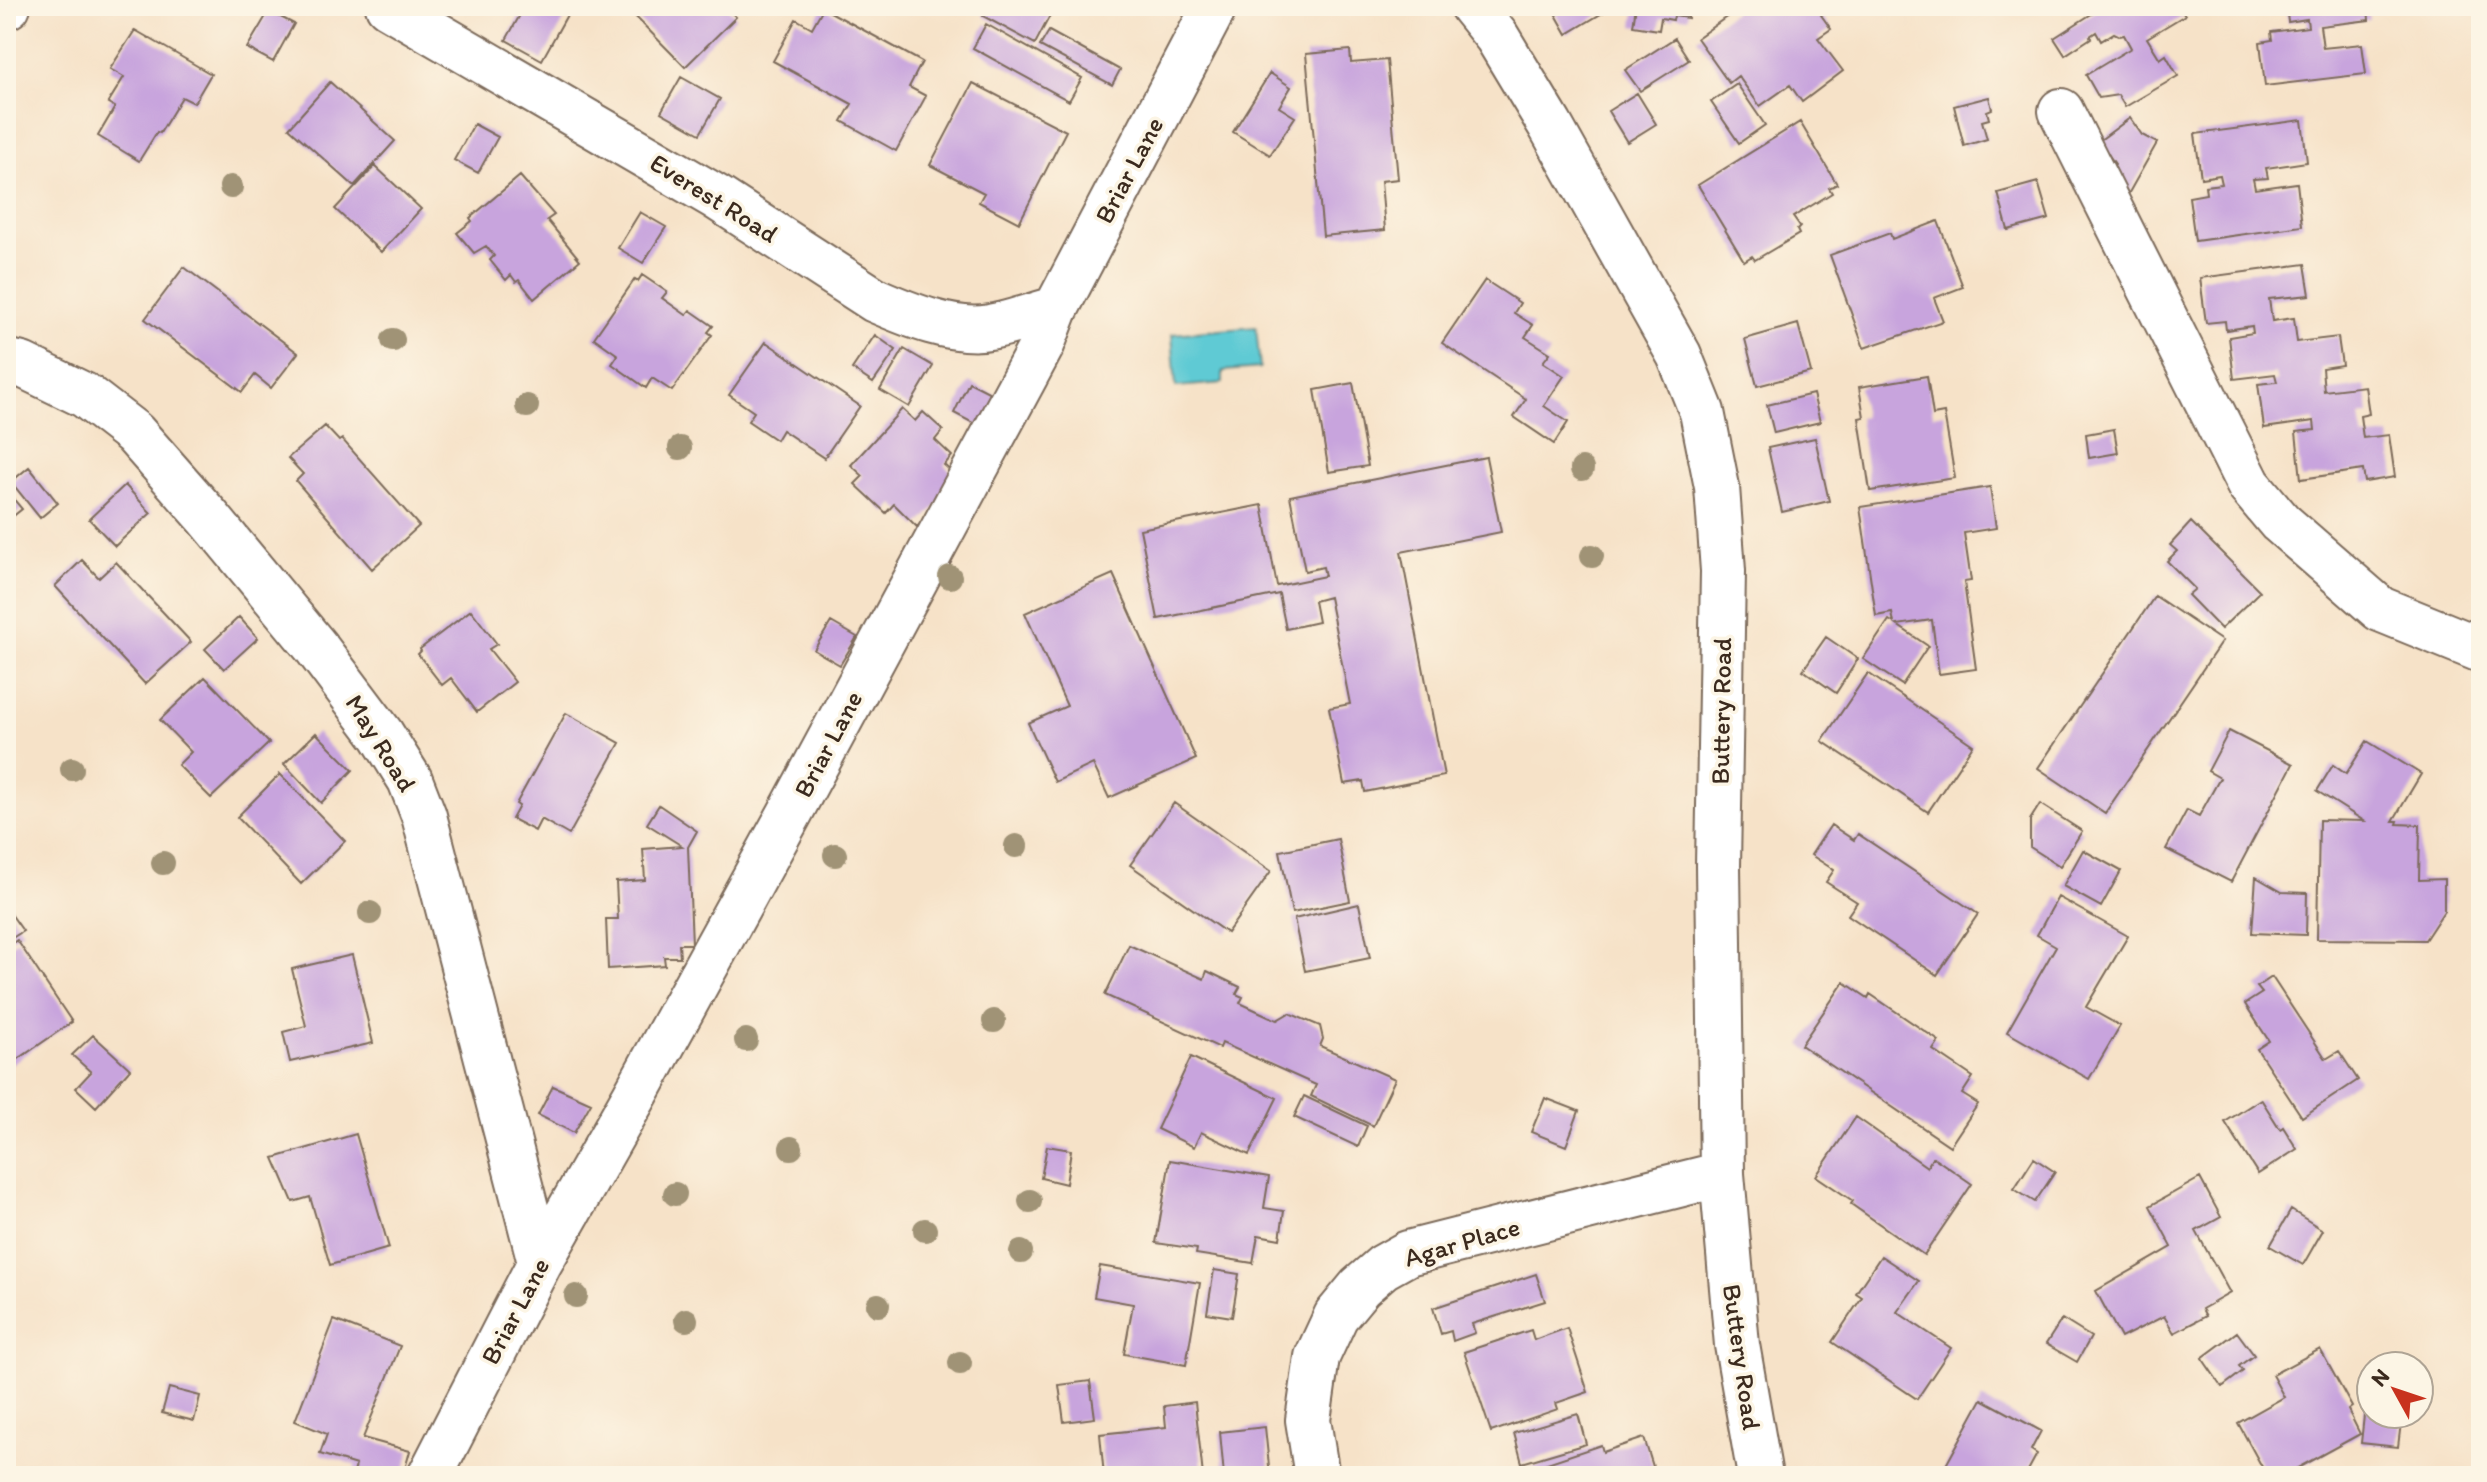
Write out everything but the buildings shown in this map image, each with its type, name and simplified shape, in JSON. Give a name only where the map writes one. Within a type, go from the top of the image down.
[{"type":"street","name":"Everest Road","points":[[388,6],[716,197],[875,300],[949,326],[987,328],[1056,309]]},
{"type":"street","name":"Briar Lane","points":[[430,1476],[540,1262],[634,1097],[1042,345],[1056,309],[1215,6]]},
{"type":"street","name":"Buttery Road","points":[[1472,6],[1497,37],[1550,125],[1679,355],[1702,412],[1717,487],[1723,571],[1718,866],[1722,1174],[1737,1345],[1760,1476]]},
{"type":"street","points":[[2061,111],[2249,485],[2280,522],[2380,609],[2481,650]]},
{"type":"street","name":"May Road","points":[[6,361],[22,365],[86,396],[134,433],[315,646],[382,735],[410,780],[424,816],[540,1262]]},
{"type":"street","name":"Agar Place","points":[[1317,1476],[1308,1420],[1317,1357],[1336,1316],[1360,1287],[1383,1267],[1408,1253],[1722,1174]]},
{"type":"water","points":[[1256,327],[1260,368],[1223,371],[1223,383],[1176,387],[1172,334]]}]
